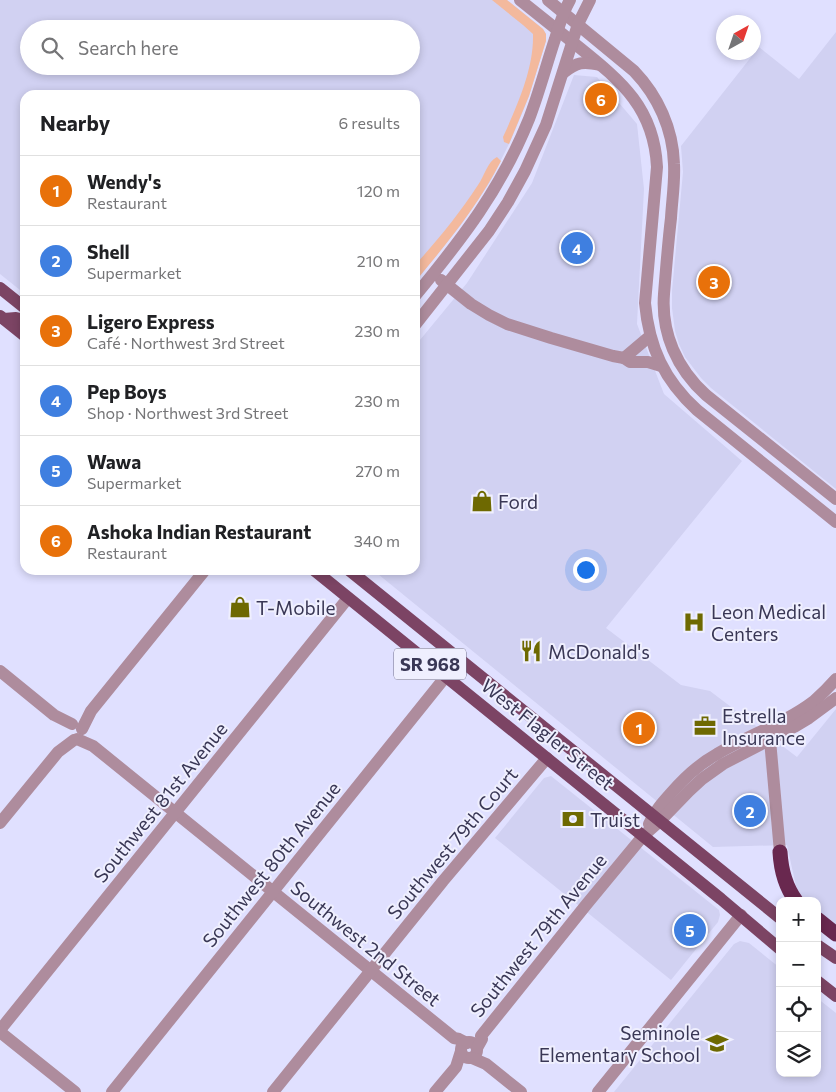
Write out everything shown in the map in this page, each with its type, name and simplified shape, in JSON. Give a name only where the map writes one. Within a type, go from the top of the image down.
[{"type":"highway","points":[[780,852],[785,884],[793,897]]},
{"type":"highway","points":[[821,923],[836,934]]},
{"type":"main road","points":[[0,288],[20,304]]},
{"type":"main road","points":[[2,318],[20,319]]},
{"type":"main road","points":[[2,318],[20,332]]},
{"type":"main road","name":"West Flagler Street","points":[[320,575],[644,836],[776,946]]},
{"type":"main road","name":"West Flagler Street","points":[[355,575],[776,915]]},
{"type":"main road","points":[[821,948],[836,958]]},
{"type":"main road","points":[[821,984],[836,996]]},
{"type":"street","points":[[520,0],[622,84],[635,100],[648,125],[655,149],[656,180],[646,303],[650,336],[661,366],[678,392],[697,410],[836,522]]},
{"type":"street","points":[[548,0],[640,76],[659,105],[669,129],[674,170],[664,311],[669,338],[677,358],[690,378],[706,395],[836,499]]},
{"type":"street","points":[[420,290],[479,215],[513,156],[532,110],[570,0]]},
{"type":"street","points":[[420,318],[489,231],[525,171],[546,125],[578,24],[590,0]]},
{"type":"street","points":[[563,73],[583,62],[601,65]]},
{"type":"street","points":[[433,274],[471,304],[507,324],[624,358],[630,362],[648,362],[661,366]]},
{"type":"street","points":[[624,358],[650,336]]},
{"type":"street","points":[[0,824],[201,575]]},
{"type":"street","name":"Southwest 81st Avenue","points":[[0,1031],[348,598]]},
{"type":"street","name":"Southwest 80th Avenue","points":[[112,1092],[459,660]]},
{"type":"street","name":"Southwest 2nd Street","points":[[0,671],[371,971],[484,1059],[486,1064],[521,1092]]},
{"type":"street","points":[[656,818],[702,779],[820,696],[836,679]]},
{"type":"street","points":[[751,743],[770,740],[809,718],[836,698]]},
{"type":"street","points":[[770,740],[780,852]]},
{"type":"street","name":"Southwest 79th Court","points":[[273,1092],[547,758]]},
{"type":"street","name":"Southwest 79th Avenue","points":[[435,1092],[456,1067],[462,1063],[469,1047],[644,836],[656,818]]},
{"type":"street","points":[[598,1092],[741,915]]},
{"type":"street","points":[[0,1031],[74,1092]]},
{"type":"shaded area","points":[[0,0],[507,0],[543,29],[546,34],[546,40],[529,96],[509,144],[490,182],[460,226],[420,276],[420,90],[20,90],[20,290],[0,274]]},
{"type":"shaded area","points":[[492,0],[507,0],[543,29],[546,34],[546,41],[529,96],[509,144],[504,142],[503,137],[528,74],[533,47],[533,34]]},
{"type":"shaded area","points":[[836,32],[836,489],[701,378],[685,357],[679,344],[672,308],[683,172],[681,146],[749,60],[761,60],[761,49],[799,79]]},
{"type":"shaded area","points":[[574,75],[597,77],[637,124],[644,189],[637,324],[664,394],[742,461],[606,628],[681,685],[710,691],[797,757],[836,709],[836,930],[821,918],[821,897],[798,897],[787,845],[713,847],[379,575],[420,575],[420,340],[467,283],[532,183]]},
{"type":"shaded area","points":[[497,157],[501,161],[482,194],[420,276],[420,259],[471,196]]},
{"type":"shaded area","points":[[551,776],[719,910],[718,922],[671,980],[495,838],[544,778]]},
{"type":"shaded area","name":"Seminole Elementary School","points":[[740,941],[749,943],[776,965],[776,1077],[821,1077],[821,1001],[836,1013],[836,1092],[614,1092],[734,944]]},
{"type":"place","name":"Ashoka Indian Restaurant","points":[[601,99]]},
{"type":"place","name":"Pep Boys","points":[[577,248]]},
{"type":"place","name":"Ligero Express","points":[[714,282]]},
{"type":"place","name":"Ford","points":[[482,501]]},
{"type":"place","name":"T-Mobile","points":[[240,607]]},
{"type":"place","name":"Leon Medical Centers","points":[[694,622]]},
{"type":"place","name":"McDonald's","points":[[531,651]]},
{"type":"place","name":"Estrella Insurance","points":[[705,726]]},
{"type":"place","name":"Wendy's","points":[[639,728]]},
{"type":"place","name":"Shell","points":[[750,811]]},
{"type":"place","name":"Truist","points":[[573,819]]},
{"type":"place","name":"Wawa","points":[[690,930]]},
{"type":"place","name":"Seminole Elementary School","points":[[717,1043]]}]
